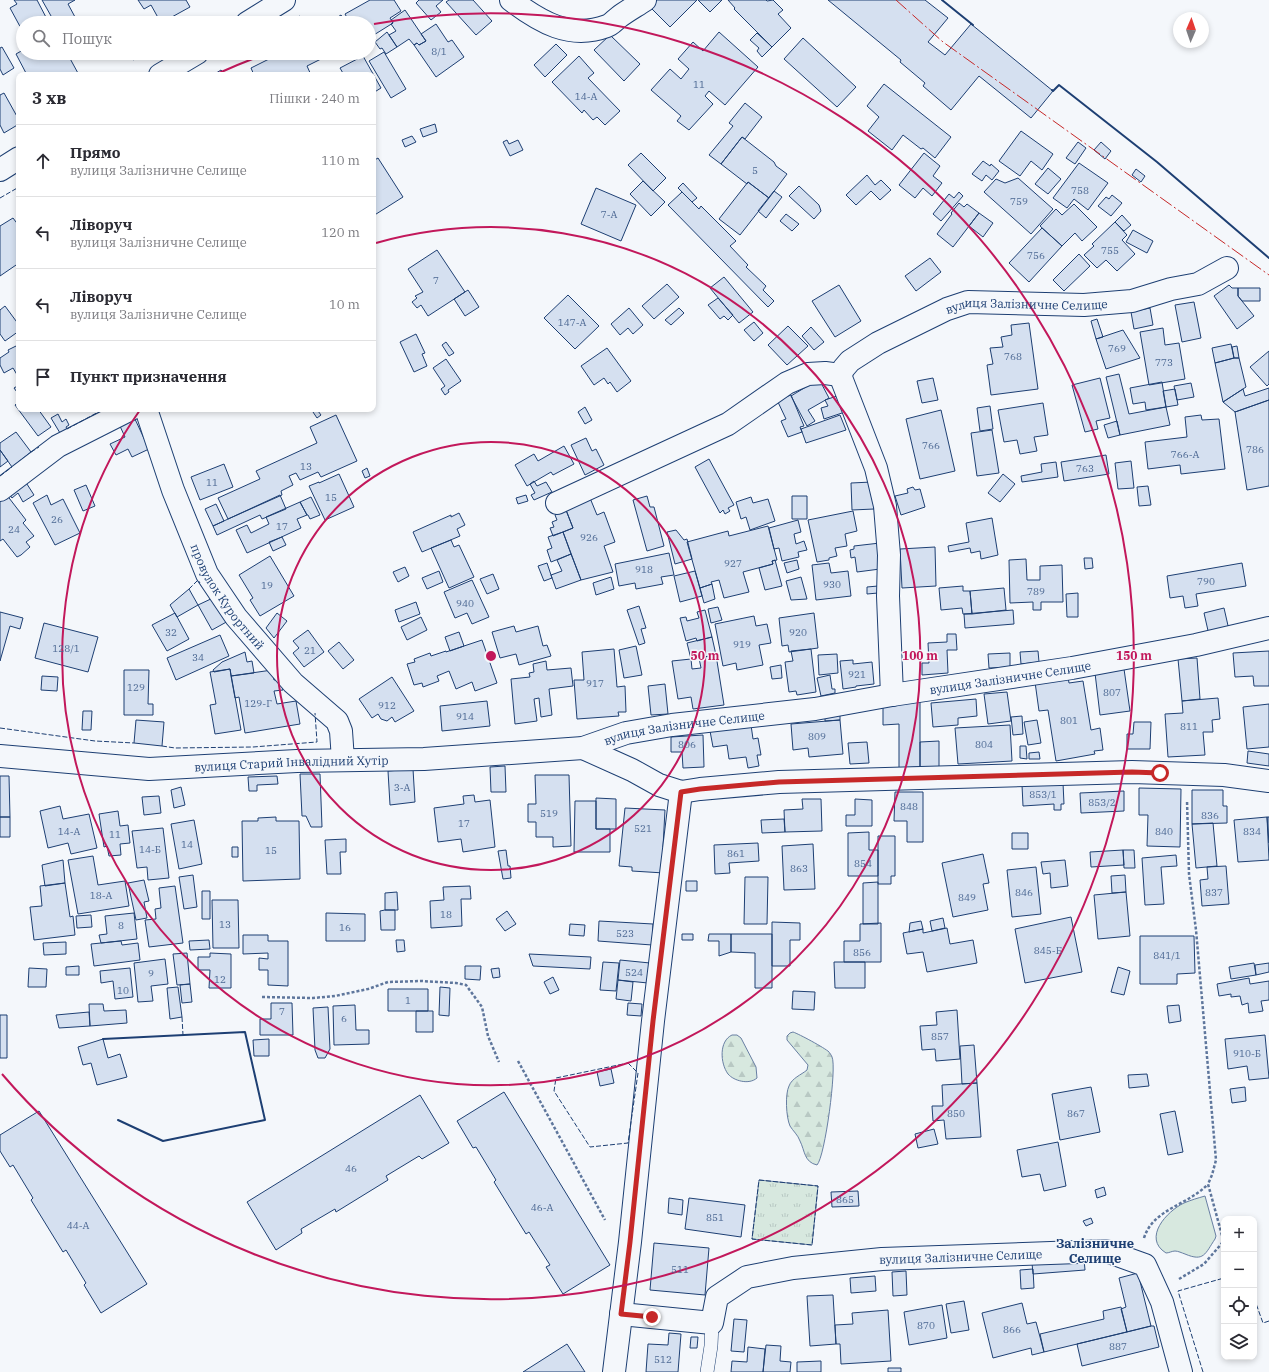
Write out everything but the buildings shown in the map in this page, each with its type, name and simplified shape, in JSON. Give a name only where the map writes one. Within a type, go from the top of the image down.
[{"type":"street","points":[[258,16],[284,0]]},
{"type":"street","points":[[511,0],[530,14],[552,26],[578,32],[608,26],[617,18],[645,0]]},
{"type":"street","points":[[165,72],[185,60]]},
{"type":"street","points":[[0,170],[16,160]]},
{"type":"street","name":"вулиця Залізничне Селище","points":[[840,375],[850,361],[878,343],[947,309],[968,302],[1084,305],[1132,302],[1171,288],[1198,284],[1228,268]]},
{"type":"street","points":[[556,503],[728,424],[787,383],[808,374],[825,373],[840,375],[876,468],[885,506],[889,555],[888,596],[892,695]]},
{"type":"street","points":[[0,490],[58,446],[125,412]]},
{"type":"street","name":"провулок Курортний","points":[[147,412],[174,490],[206,574],[236,617],[293,683],[337,721],[341,731],[343,760]]},
{"type":"street","name":"вулиця Залізничне Селище","points":[[583,748],[626,733],[657,727],[815,709],[892,695],[1072,668],[1196,645],[1269,628]]},
{"type":"street","name":"вулиця Залізничне Селище","points":[[583,748],[632,770],[659,785],[681,792],[779,782],[1132,772],[1224,775],[1269,781]]},
{"type":"street","name":"вулиця Старий Інвалідний Хутір","points":[[0,756],[149,768],[343,760],[424,759],[583,748]]},
{"type":"street","points":[[614,1372],[630,1242],[653,1021],[681,792]]},
{"type":"street","name":"вулиця Залізничне Селище","points":[[712,1322],[717,1297],[735,1285],[747,1278],[793,1268],[882,1259],[1080,1251],[1106,1251],[1145,1265]]},
{"type":"street","points":[[1145,1265],[1162,1302],[1181,1372]]},
{"type":"street","points":[[621,1314],[712,1322]]},
{"type":"lane","name":"вулиця Залізничне Селище","points":[[707,1372],[711,1346],[712,1322]]},
{"type":"path","points":[[1145,1265],[1144,1237],[1150,1225],[1168,1209],[1200,1192],[1208,1184],[1216,1160],[1196,930],[1189,874],[1187,774]]},
{"type":"path","points":[[262,997],[313,998],[335,996],[368,989],[388,982],[421,981],[466,985],[482,1007],[488,1036],[499,1062]]},
{"type":"path","points":[[518,1061],[613,1233],[630,1242]]},
{"type":"path","points":[[1157,1291],[1204,1264],[1222,1242],[1222,1236],[1208,1184]]},
{"type":"green space","points":[[793,1032],[823,1047],[832,1057],[832,1093],[827,1130],[817,1165],[813,1164],[807,1159],[797,1135],[790,1126],[786,1106],[790,1083],[807,1070],[808,1065],[787,1040],[787,1036]]},
{"type":"green space","points":[[732,1035],[737,1035],[741,1038],[756,1067],[757,1078],[754,1080],[746,1082],[734,1079],[725,1069],[722,1058],[723,1047],[728,1038]]},
{"type":"green space","points":[[759,1180],[818,1186],[812,1245],[752,1239]]},
{"type":"green space","points":[[1205,1196],[1216,1236],[1209,1249],[1200,1257],[1191,1256],[1176,1251],[1166,1253],[1159,1247],[1156,1240],[1160,1225],[1177,1207]]},
{"type":"fence","points":[[0,198],[16,189]]},
{"type":"fence","points":[[67,429],[98,412]]},
{"type":"fence","points":[[31,452],[39,447]]},
{"type":"fence","points":[[0,476],[12,467]]},
{"type":"fence","points":[[189,589],[198,580],[200,583]]},
{"type":"fence","points":[[162,746],[175,748],[253,747],[317,742],[315,713]]},
{"type":"fence","points":[[0,728],[95,741],[134,743]]},
{"type":"fence","points":[[182,1017],[183,1035]]},
{"type":"fence","points":[[628,1063],[638,1073],[628,1143],[590,1147],[554,1091],[556,1078],[628,1063]]},
{"type":"fence","points":[[759,1180],[818,1186],[812,1245],[752,1239],[759,1180]]},
{"type":"fence","points":[[1203,1372],[1178,1291],[1221,1279]]},
{"type":"fence","points":[[1257,1306],[1263,1323],[1269,1321]]},
{"type":"wall","points":[[942,0],[973,25]]},
{"type":"wall","points":[[1052,90],[1053,91],[1059,85],[1157,162],[1269,258]]},
{"type":"wall","points":[[103,1039],[245,1032],[265,1120],[163,1141],[118,1120]]},
{"type":"power","points":[[896,0],[943,42],[1269,275]]},
{"type":"district","name":"Залізничне Селище","points":[[1095,1250]]},
{"type":"route","points":[[652,1317],[621,1314],[653,1021],[681,792],[779,782],[1132,772],[1160,773]]}]
